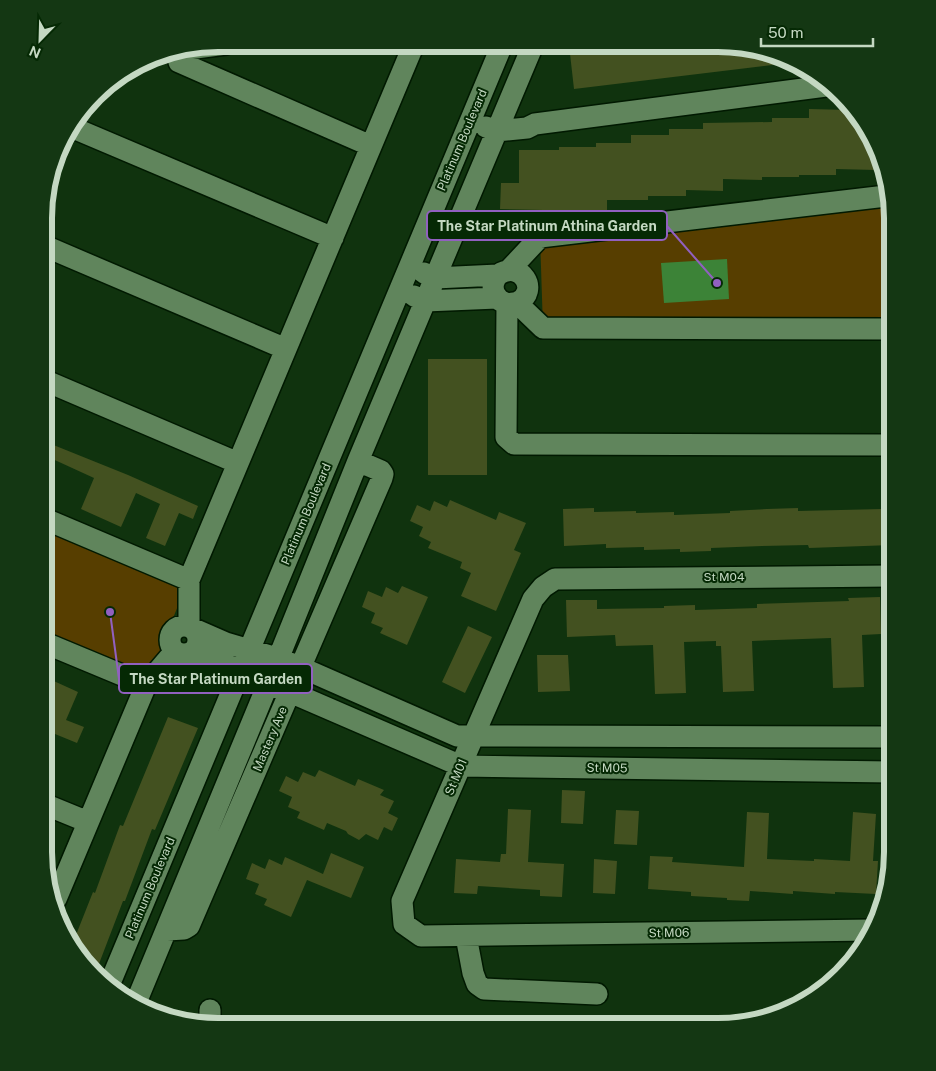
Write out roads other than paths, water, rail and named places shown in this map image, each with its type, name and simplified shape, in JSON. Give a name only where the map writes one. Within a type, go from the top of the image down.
[{"type":"street","name":"Platinum Boulevard","points":[[112,979],[499,52]]},
{"type":"street","points":[[138,997],[358,461],[529,52]]},
{"type":"street","points":[[191,628],[189,580],[410,53]]},
{"type":"street","points":[[178,58],[179,62],[371,146]]},
{"type":"street","points":[[472,116],[498,127],[528,121],[535,124],[818,87]]},
{"type":"street","points":[[78,130],[333,238]]},
{"type":"street","points":[[881,197],[540,238],[494,282],[493,290],[543,328],[883,329]]},
{"type":"street","points":[[52,249],[286,349]]},
{"type":"street","points":[[400,290],[425,301],[507,302],[524,297],[528,288],[526,279],[520,272],[435,278],[409,267]]},
{"type":"street","points":[[507,302],[506,437],[514,444],[883,445]]},
{"type":"street","points":[[52,384],[238,463]]},
{"type":"street","name":"Mastery Ave","points":[[167,930],[184,929],[189,926],[382,478],[380,470],[358,461]]},
{"type":"street","points":[[52,522],[189,580]]},
{"type":"street","name":"St M04","points":[[556,579],[883,576]]},
{"type":"street","name":"St M01","points":[[466,936],[421,936],[404,924],[402,901],[533,599],[543,587],[556,579]]},
{"type":"street","points":[[58,894],[146,685],[182,652],[171,647],[169,642],[172,631],[183,625],[226,643],[300,667],[457,736],[883,736]]},
{"type":"street","points":[[53,646],[146,685]]},
{"type":"street","name":"St M05","points":[[182,652],[208,656],[268,684],[461,766],[883,772]]},
{"type":"street","points":[[366,725],[377,701]]},
{"type":"street","points":[[53,808],[88,822]]},
{"type":"street","name":"St M06","points":[[466,936],[864,930]]},
{"type":"street","points":[[466,936],[476,984],[484,989],[597,994]]},
{"type":"place","name":"The Star Platinum Athina Garden","points":[[717,283]]},
{"type":"place","name":"The Star Platinum Garden","points":[[110,612]]}]
